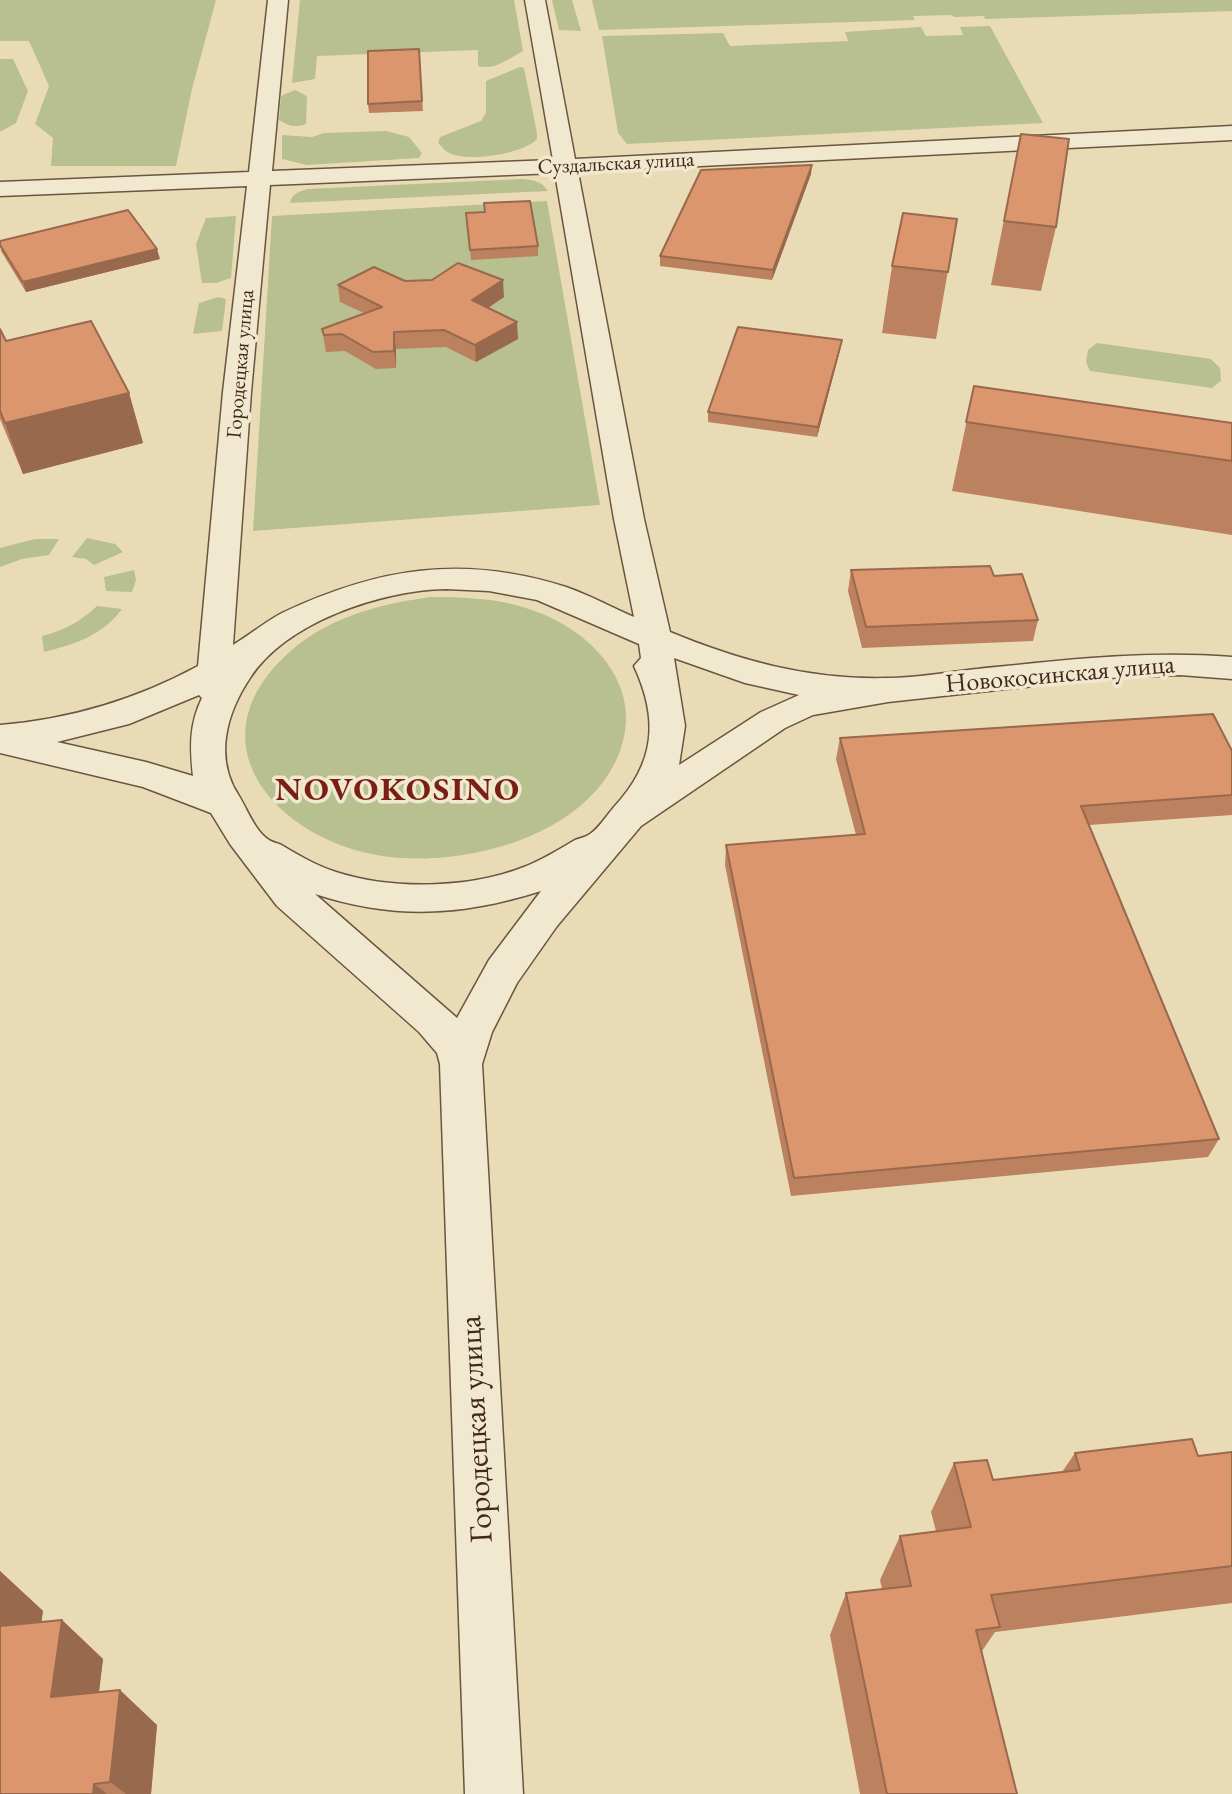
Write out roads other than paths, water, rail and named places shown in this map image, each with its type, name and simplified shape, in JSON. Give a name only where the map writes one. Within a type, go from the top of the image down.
[{"type":"street","name":"Городецкая улица","points":[[208,729],[216,669],[237,392],[278,0]]},
{"type":"street","points":[[461,1064],[466,1043],[487,995],[512,958],[649,790],[665,753],[668,712],[629,519],[535,0]]},
{"type":"street","name":"Суздальская улица","points":[[0,189],[258,180],[1232,133]]},
{"type":"street","points":[[0,737],[39,733],[115,716],[185,688],[293,621],[353,594],[387,585],[429,579],[511,583],[549,593],[655,638],[756,675],[801,686],[888,690]]},
{"type":"street","points":[[583,607],[611,624],[634,644],[651,666],[662,687]]},
{"type":"street","points":[[293,621],[252,653],[230,679],[218,700],[208,729],[206,754],[212,784],[234,819],[291,896],[447,1033],[456,1046],[461,1064]]},
{"type":"street","name":"Новокосинская улица","points":[[888,690],[1107,667],[1180,664],[1232,668]]},
{"type":"street","points":[[0,744],[133,769],[176,782],[234,819],[265,853],[298,872],[337,887],[385,896],[435,898],[479,893],[522,882],[585,853],[622,824],[773,720],[805,705],[888,690]]},
{"type":"street","name":"Городецкая улица","points":[[461,1064],[494,1794]]},
{"type":"district","name":"NOVOKOSINO","points":[[398,791]]}]
